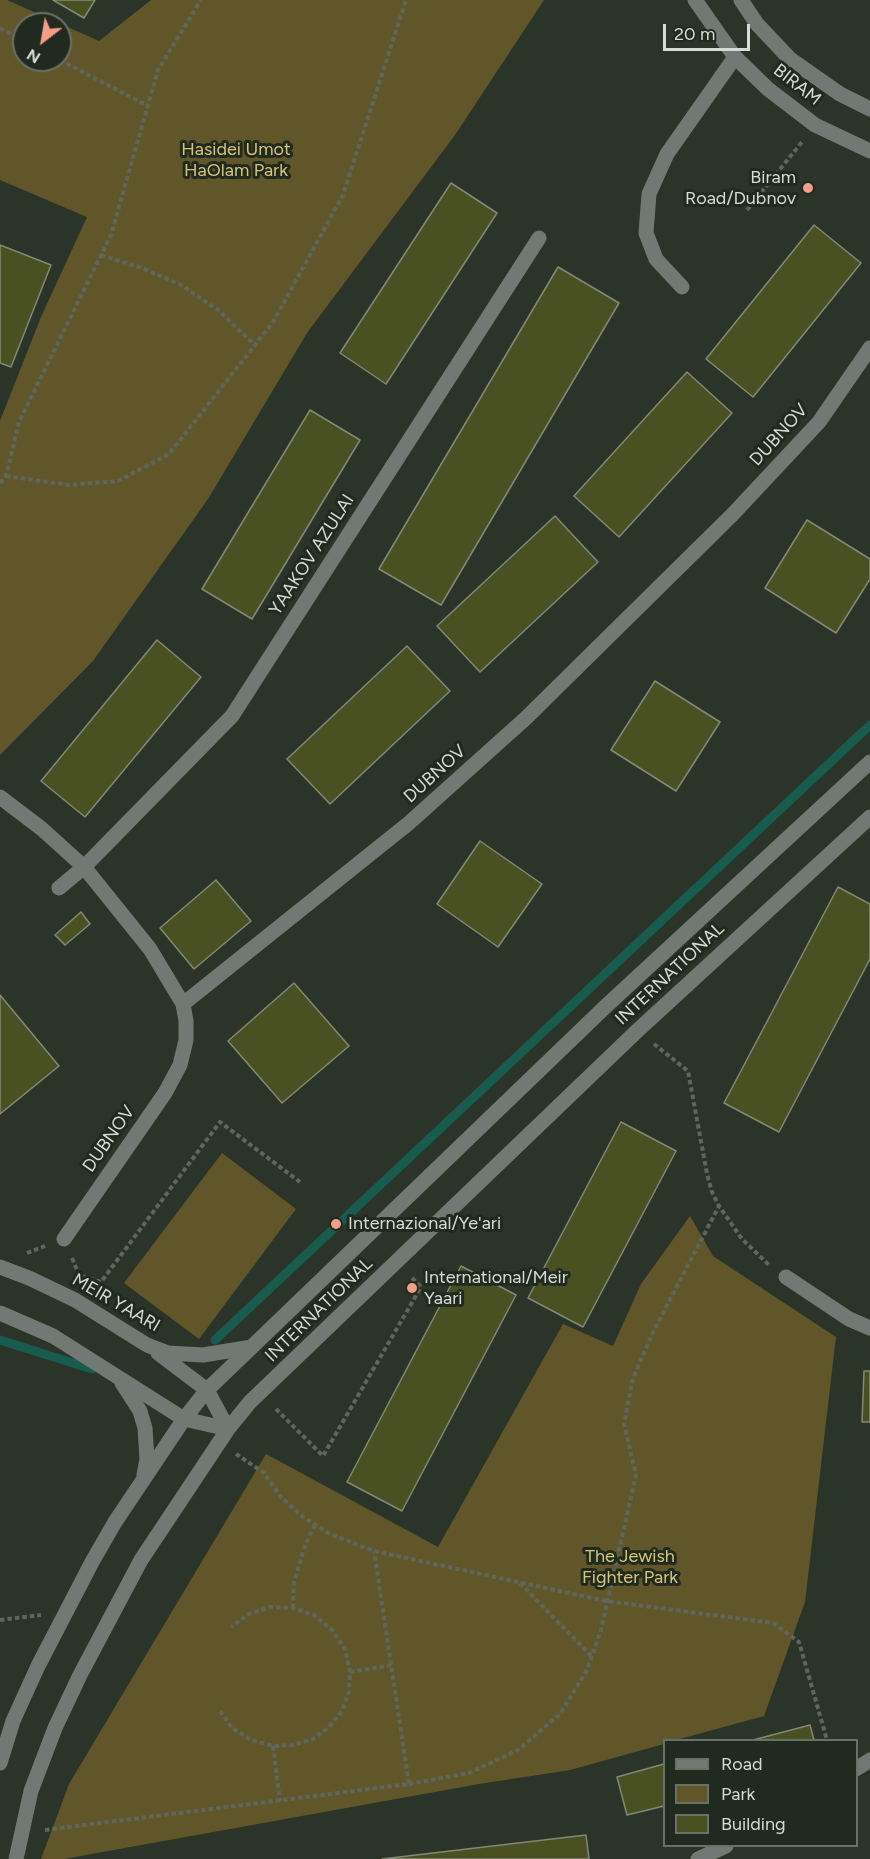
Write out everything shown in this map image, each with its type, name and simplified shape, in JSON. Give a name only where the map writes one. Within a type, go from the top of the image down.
[{"type":"street","name":"BIRAM","points":[[695,0],[735,57],[768,89],[815,124],[870,151]]},
{"type":"street","name":"BIRAM","points":[[741,0],[757,24],[790,59],[840,94],[870,109]]},
{"type":"street","points":[[682,287],[656,259],[646,233],[649,194],[667,154],[735,57]]},
{"type":"street","name":"YAAKOV AZULAI","points":[[59,888],[84,867],[232,716],[539,238]]},
{"type":"street","name":"DUBNOV","points":[[64,1239],[165,1093],[180,1065],[186,1040],[183,1004],[409,823],[526,718],[733,514],[819,422],[870,348]]},
{"type":"street","name":"INTERNATIONAL","points":[[0,1763],[13,1720],[92,1562],[143,1480],[184,1419],[207,1390],[605,1007],[870,762]]},
{"type":"street","points":[[0,797],[42,829],[84,867],[150,949],[183,1004]]},
{"type":"street","name":"INTERNATIONAL","points":[[16,1859],[35,1780],[55,1728],[80,1675],[141,1560],[228,1429],[260,1393],[637,1031],[870,816]]},
{"type":"street","name":"MEIR YAARI","points":[[0,1267],[75,1300],[147,1345],[168,1353],[186,1355],[226,1352],[252,1347]]},
{"type":"street","points":[[786,1278],[849,1319],[870,1328]]},
{"type":"street","points":[[0,1313],[53,1336],[184,1419],[228,1429]]},
{"type":"street","points":[[147,1345],[207,1390],[228,1429]]},
{"type":"street","points":[[112,1372],[131,1393],[145,1428],[147,1459],[143,1480]]},
{"type":"street","points":[[698,1859],[722,1847]]},
{"type":"path","points":[[0,483],[6,476],[19,422],[111,235],[158,70],[201,0]]},
{"type":"path","points":[[6,476],[69,485],[118,481],[169,454],[273,322],[343,195],[406,0]]},
{"type":"path","points":[[72,66],[148,106]]},
{"type":"path","points":[[747,210],[815,124]]},
{"type":"path","points":[[101,255],[142,268],[182,285],[218,310],[255,345]]},
{"type":"path","points":[[637,1031],[688,1071],[707,1174],[719,1206],[742,1239],[769,1265]]},
{"type":"path","points":[[79,1275],[101,1282],[220,1122],[300,1182]]},
{"type":"path","points":[[21,1832],[280,1801],[409,1784],[469,1773],[518,1750],[560,1714],[587,1670],[601,1630],[636,1475],[624,1424],[633,1378],[653,1332],[719,1206]]},
{"type":"path","points":[[21,1255],[64,1239],[79,1275],[75,1300]]},
{"type":"path","points":[[260,1393],[323,1456],[421,1287]]},
{"type":"path","points":[[218,1443],[264,1473],[281,1497],[315,1525],[330,1534],[374,1551],[606,1601],[773,1623],[799,1642],[827,1739]]},
{"type":"path","points":[[293,1608],[294,1583],[306,1543],[315,1525]]},
{"type":"path","points":[[374,1551],[409,1784]]},
{"type":"path","points":[[520,1582],[592,1657]]},
{"type":"path","points":[[220,1710],[232,1728],[251,1740],[273,1746],[293,1745],[313,1739],[329,1727],[342,1711],[349,1692],[350,1671],[345,1649],[332,1630],[314,1615],[293,1608],[270,1607],[249,1614],[231,1627]]},
{"type":"path","points":[[0,1620],[66,1612]]},
{"type":"path","points":[[350,1671],[391,1665]]},
{"type":"path","points":[[273,1746],[280,1801]]},
{"type":"green space","name":"Hasidei Umot HaOlam Park","points":[[0,0],[7,0],[34,12],[12,12],[12,72],[72,72],[72,29],[99,41],[151,0],[544,0],[455,135],[307,333],[208,499],[93,661],[0,755],[0,421],[41,317],[87,217],[0,180]]},
{"type":"green space","points":[[222,1153],[296,1209],[199,1339],[124,1283]]},
{"type":"green space","name":"The Jewish Fighter Park","points":[[690,1216],[713,1256],[836,1337],[805,1602],[764,1716],[680,1739],[663,1739],[663,1744],[570,1770],[479,1784],[64,1859],[41,1859],[69,1784],[266,1454],[438,1547],[563,1324],[613,1346],[641,1284]]},
{"type":"building","points":[[53,0],[95,0],[84,18]]},
{"type":"building","points":[[451,183],[497,213],[386,384],[340,353]]},
{"type":"building","points":[[814,225],[861,263],[753,397],[706,359]]},
{"type":"building","points":[[0,245],[51,265],[11,367],[0,363]]},
{"type":"building","points":[[558,267],[619,303],[441,605],[379,569]]},
{"type":"building","points":[[687,372],[732,413],[619,537],[574,496]]},
{"type":"building","points":[[310,410],[360,440],[252,619],[202,589]]},
{"type":"building","points":[[555,516],[598,562],[480,672],[437,626]]},
{"type":"building","points":[[807,520],[870,559],[870,579],[836,633],[765,588]]},
{"type":"building","points":[[157,640],[201,677],[85,817],[41,781]]},
{"type":"building","points":[[407,646],[450,691],[330,804],[287,759]]},
{"type":"building","points":[[655,681],[720,722],[676,791],[611,750]]},
{"type":"building","points":[[480,841],[542,884],[498,947],[437,904]]},
{"type":"building","points":[[216,880],[251,921],[194,969],[160,928]]},
{"type":"building","points":[[838,887],[870,904],[870,959],[779,1132],[724,1103]]},
{"type":"building","points":[[81,912],[90,924],[65,945],[55,935]]},
{"type":"building","points":[[294,983],[349,1046],[282,1103],[228,1041]]},
{"type":"building","points":[[0,995],[59,1066],[0,1114]]},
{"type":"building","points":[[621,1122],[676,1151],[583,1327],[528,1298]]},
{"type":"building","points":[[461,1266],[516,1295],[402,1511],[347,1482]]},
{"type":"building","points":[[864,1371],[870,1371],[870,1422],[862,1422]]},
{"type":"building","points":[[810,1725],[814,1739],[757,1739]]},
{"type":"building","points":[[663,1764],[663,1806],[627,1815],[617,1777]]},
{"type":"building","points":[[586,1835],[589,1859],[382,1859]]},
{"type":"waterway","points":[[215,1340],[870,725]]},
{"type":"waterway","points":[[0,1340],[92,1369]]},
{"type":"place","name":"Biram Road/Dubnov","points":[[808,188]]},
{"type":"place","name":"Internazional/Ye'ari","points":[[336,1224]]},
{"type":"place","name":"International/Meir Yaari","points":[[412,1288]]}]
